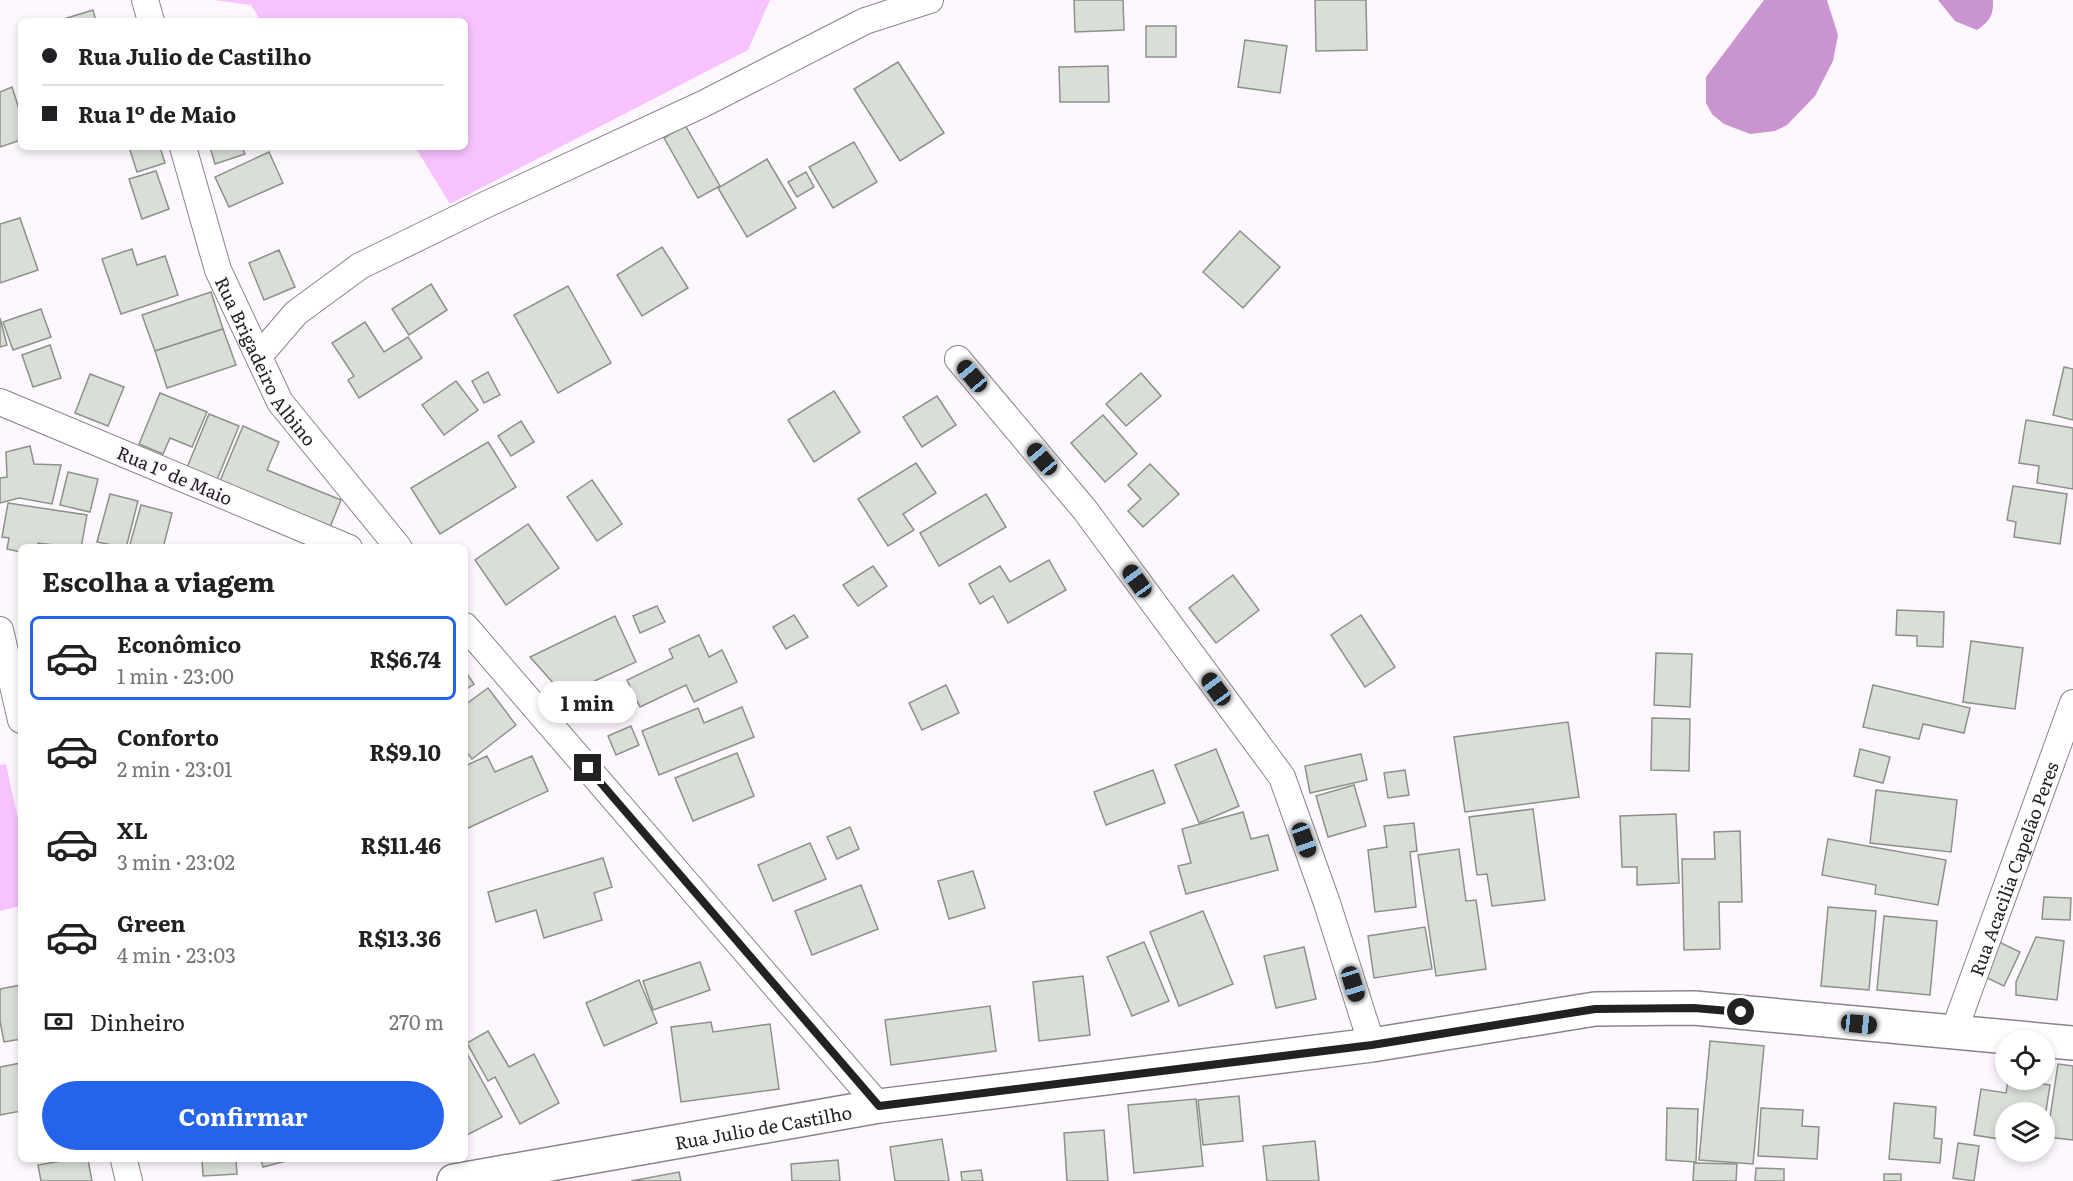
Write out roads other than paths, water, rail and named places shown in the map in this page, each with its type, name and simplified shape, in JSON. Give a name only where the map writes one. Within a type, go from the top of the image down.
[{"type":"street","points":[[145,0],[150,18]]},
{"type":"street","points":[[259,356],[296,313],[360,266],[703,104],[865,21],[930,0]]},
{"type":"street","name":"Rua Brigadeiro Albino","points":[[184,150],[218,270],[280,402],[396,544]]},
{"type":"street","points":[[958,359],[1085,510],[1282,777],[1327,903],[1372,1045]]},
{"type":"street","name":"Rua 1º de Maio","points":[[0,402],[339,544]]},
{"type":"street","points":[[468,629],[879,1106]]},
{"type":"street","points":[[0,630],[18,707]]},
{"type":"street","name":"Rua Acacilia Capelão Peres","points":[[1953,1034],[2073,703]]},
{"type":"street","name":"Rua Julio de Castilho","points":[[454,1181],[879,1106],[1372,1045],[1595,1009],[1694,1008],[1953,1034],[2073,1043]]},
{"type":"street","points":[[124,1162],[129,1181]]}]
